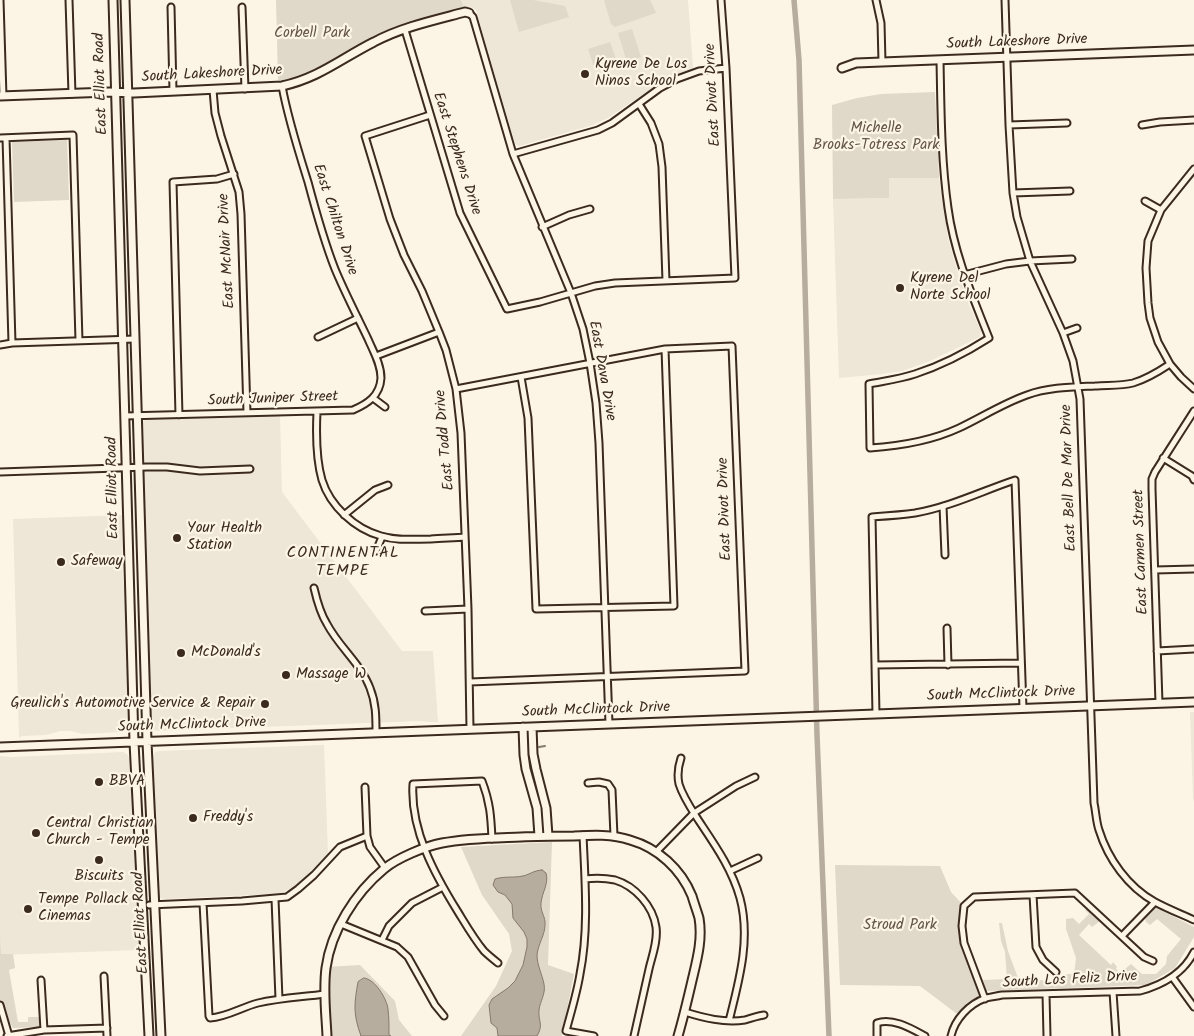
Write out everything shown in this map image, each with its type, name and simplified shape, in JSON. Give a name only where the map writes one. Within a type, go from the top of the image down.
[{"type":"main road","name":"East Elliot Road","points":[[113,0],[134,742],[150,1036]]},
{"type":"main road","name":"East Elliot Road","points":[[125,0],[152,905],[161,1036]]},
{"type":"main road","name":"South Lakeshore Drive","points":[[2,96],[174,92],[282,86],[302,81],[323,72],[374,42],[405,30],[465,12],[469,13]]},
{"type":"main road","name":"South Lakeshore Drive","points":[[842,68],[856,62],[1194,50]]},
{"type":"main road","points":[[130,587],[142,579]]},
{"type":"main road","name":"South McClintock Drive","points":[[0,747],[1194,702]]},
{"type":"main road","points":[[523,727],[524,755],[537,808],[539,836]]},
{"type":"main road","points":[[532,727],[533,754],[546,808],[548,836]]},
{"type":"main road","points":[[327,1036],[326,967],[333,943],[353,902],[385,868],[405,856],[441,843],[583,835],[614,836],[631,840],[656,852],[671,864],[682,878],[691,895],[699,917],[699,954],[678,1036]]},
{"type":"street","points":[[0,0],[2,96]]},
{"type":"street","points":[[69,0],[72,94]]},
{"type":"street","name":"East Divot Drive","points":[[666,281],[734,278],[726,68],[721,0]]},
{"type":"street","points":[[876,0],[881,23],[882,62]]},
{"type":"street","name":"East Bell De Mar Drive","points":[[1005,0],[1009,124],[1013,193],[1017,217],[1030,261],[1063,333],[1073,361],[1080,399],[1094,803],[1098,828],[1108,854],[1120,871],[1138,890],[1154,902],[1194,920]]},
{"type":"street","points":[[242,7],[245,89]]},
{"type":"street","points":[[171,8],[174,92]]},
{"type":"street","name":"East Dava Drive","points":[[469,13],[473,17],[513,154],[571,293],[583,329],[590,363],[598,434],[609,724]]},
{"type":"street","name":"East Stephens Drive","points":[[405,30],[460,213],[507,309],[571,293]]},
{"type":"street","points":[[940,60],[943,163],[948,209],[964,275],[989,338],[936,366],[915,374],[869,384],[870,448],[894,447],[926,440],[957,429],[1028,395],[1078,386],[1133,383],[1147,378],[1170,364]]},
{"type":"street","points":[[513,154],[598,130],[612,123],[660,88],[677,79],[698,71],[726,68]]},
{"type":"street","name":"East Chilton Drive","points":[[282,86],[286,110],[325,241],[336,271],[376,356]]},
{"type":"street","name":"East McNair Drive","points":[[213,90],[215,113],[221,136],[240,192],[247,413]]},
{"type":"street","points":[[571,293],[614,283],[666,281],[662,167],[659,144],[651,123],[639,104]]},
{"type":"street","name":"East Todd Drive","points":[[430,115],[365,136],[390,219],[446,350],[456,389],[462,433],[470,729]]},
{"type":"street","points":[[1142,125],[1194,120]]},
{"type":"street","points":[[1009,124],[1067,123]]},
{"type":"street","points":[[12,343],[3,138],[73,135],[79,341]]},
{"type":"street","points":[[1194,169],[1161,210],[1148,242],[1146,268],[1146,286],[1153,330],[1170,364],[1194,389]]},
{"type":"street","points":[[179,415],[173,182],[217,179],[234,174]]},
{"type":"street","points":[[1013,193],[1070,191]]},
{"type":"street","points":[[1145,201],[1161,210]]},
{"type":"street","points":[[542,227],[569,215],[590,209]]},
{"type":"street","points":[[964,275],[1006,264],[1072,259]]},
{"type":"street","points":[[318,337],[358,318]]},
{"type":"street","points":[[1063,333],[1077,328]]},
{"type":"street","points":[[385,407],[373,398],[379,389],[381,379],[380,367],[376,356],[439,332]]},
{"type":"street","points":[[0,345],[134,339]]},
{"type":"street","name":"East Divot Drive","points":[[608,677],[745,671],[732,346],[665,349]]},
{"type":"street","points":[[456,389],[665,349],[674,606],[536,609],[528,418],[521,377]]},
{"type":"street","name":"South Juniper Street","points":[[125,416],[352,410],[364,405],[373,398]]},
{"type":"street","points":[[317,412],[318,464],[323,482],[332,500],[344,515],[366,531],[382,537],[407,540],[465,537]]},
{"type":"street","name":"East Carmen Street","points":[[1159,703],[1152,479],[1194,412]]},
{"type":"street","points":[[1164,458],[1192,476],[1194,480]]},
{"type":"street","points":[[0,472],[138,467],[200,471],[250,469]]},
{"type":"street","points":[[876,714],[872,517],[916,512],[943,506],[1015,480],[1023,708]]},
{"type":"street","points":[[344,515],[375,490],[388,485]]},
{"type":"street","points":[[943,506],[945,555]]},
{"type":"street","points":[[376,551],[382,537]]},
{"type":"street","points":[[1154,570],[1194,569]]},
{"type":"street","points":[[314,588],[319,608],[327,626],[362,672],[370,686],[376,705],[376,733]]},
{"type":"street","points":[[425,611],[468,610]]},
{"type":"street","points":[[947,628],[948,664]]},
{"type":"street","points":[[1157,651],[1194,650]]},
{"type":"street","points":[[875,665],[1021,663]]},
{"type":"street","points":[[470,682],[608,677]]},
{"type":"street","points":[[681,758],[677,771],[679,784],[694,813],[730,871],[740,898],[744,917],[745,934],[742,966],[729,1021]]},
{"type":"street","points":[[656,852],[694,813],[736,786],[756,777]]},
{"type":"street","points":[[492,839],[489,798],[482,781],[413,784],[412,797],[418,830],[436,875],[476,941],[498,963]]},
{"type":"street","points":[[588,783],[599,782],[608,784],[612,790],[614,836]]},
{"type":"street","points":[[365,787],[367,836],[370,847],[385,868]]},
{"type":"street","points":[[583,835],[586,915],[583,956],[566,1030],[594,1036]]},
{"type":"street","points":[[152,905],[287,897],[314,875],[340,847],[367,836]]},
{"type":"street","points":[[730,871],[758,858]]},
{"type":"street","points":[[585,879],[602,878],[617,881],[631,888],[643,899],[651,912],[656,927],[655,943],[634,1036]]},
{"type":"street","points":[[382,940],[389,926],[412,903],[443,887]]},
{"type":"street","points":[[985,999],[964,943],[962,926],[964,906],[974,897],[1075,893],[1144,957],[1153,961]]},
{"type":"street","points":[[1033,895],[1036,947],[1043,960],[1056,972]]},
{"type":"street","points":[[274,898],[279,999]]},
{"type":"street","points":[[1122,936],[1154,902]]},
{"type":"street","points":[[203,903],[208,1016],[210,1018],[220,1017],[256,1004],[279,999],[325,994]]},
{"type":"street","points":[[341,924],[397,947],[408,956],[435,1005],[444,1016]]},
{"type":"street","name":"South Los Feliz Drive","points":[[951,1036],[954,1026],[963,1013],[974,1004],[985,999],[1002,995],[1140,991],[1157,986],[1173,978],[1194,952]]},
{"type":"street","points":[[104,976],[107,1036]]},
{"type":"street","points":[[1173,978],[1194,1007]]},
{"type":"street","points":[[41,980],[44,1030]]},
{"type":"street","points":[[1114,992],[1116,1036]]},
{"type":"street","points":[[1046,994],[1047,1036]]},
{"type":"street","points":[[0,1005],[9,1036],[44,1030],[106,1028]]},
{"type":"street","points":[[684,1012],[704,1018],[729,1021],[744,1020],[764,1015]]},
{"type":"street","points":[[877,1036],[877,1023],[883,1021],[911,1028],[925,1036]]},
{"type":"shaded area","name":"Kyrene De Los Ninos School","points":[[461,0],[688,0],[693,68],[669,77],[608,118],[593,125],[519,146],[515,144],[476,10],[471,7],[464,8]]},
{"type":"shaded area","name":"Kyrene Del Norte School","points":[[889,178],[939,178],[948,238],[969,305],[981,331],[980,337],[930,361],[902,371],[839,378],[833,199],[889,198]]},
{"type":"shaded area","points":[[280,416],[282,492],[402,651],[433,651],[438,722],[421,721],[158,731],[151,727],[142,422],[146,420]]},
{"type":"shaded area","points":[[124,515],[122,559],[126,596],[129,728],[121,732],[83,734],[60,731],[46,735],[22,736],[19,738],[13,519]]},
{"type":"shaded area","points":[[1190,712],[1194,712],[1194,801],[1193,799]]},
{"type":"shaded area","points":[[324,745],[328,854],[296,886],[274,894],[166,899],[159,897],[152,759],[155,752]]},
{"type":"shaded area","points":[[123,752],[130,759],[140,950],[1,955],[0,756]]},
{"type":"shaded area","points":[[542,870],[546,873],[547,877],[541,903],[545,929],[537,955],[544,988],[539,1010],[540,1029],[537,1036],[498,1036],[497,1028],[491,1023],[489,1005],[492,999],[515,981],[523,965],[527,939],[513,918],[512,904],[493,885],[495,879],[523,876]]},
{"type":"shaded area","points":[[364,978],[372,982],[380,990],[385,1000],[388,1009],[389,1035],[391,1036],[361,1036],[355,1015],[355,1003],[358,982]]},
{"type":"green space","name":"Corbell Park","points":[[276,0],[461,0],[464,8],[400,26],[370,40],[321,68],[301,76],[278,81]]},
{"type":"green space","points":[[510,0],[533,0],[565,6],[569,17],[519,32]]},
{"type":"green space","points":[[604,0],[650,0],[656,13],[615,27],[611,24]]},
{"type":"green space","points":[[632,29],[641,57],[627,62],[618,33]]},
{"type":"green space","points":[[610,42],[616,59],[594,67],[588,49]]},
{"type":"green space","name":"Michelle Brooks-Totress Park","points":[[935,92],[939,178],[889,178],[889,198],[833,199],[832,105],[881,94]]},
{"type":"green space","points":[[67,140],[69,200],[14,202],[12,142]]},
{"type":"green space","points":[[552,842],[548,965],[574,974],[562,1036],[461,1036],[496,986],[512,951],[509,934],[482,895],[461,847]]},
{"type":"green space","name":"Stroud Park","points":[[835,865],[940,866],[951,892],[964,906],[964,943],[985,999],[961,1017],[920,986],[840,985]]},
{"type":"green space","points":[[1155,907],[1194,927],[1194,937],[1175,968],[1146,985],[986,991],[983,980],[1007,979],[1005,952],[1001,941],[999,923],[1002,923],[1008,951],[1018,978],[1049,981],[1064,978],[1067,974],[1074,974],[1076,958],[1066,929],[1066,919],[1073,918],[1079,924],[1089,914],[1085,910],[1087,908],[1100,921],[1092,927],[1089,924],[1079,935],[1111,965],[1113,962],[1120,973],[1131,964],[1142,974],[1156,974],[1166,964],[1167,956],[1181,939],[1157,919],[1150,925],[1146,922],[1145,918]]},
{"type":"green space","points":[[0,931],[1,954],[13,954],[15,968],[9,970],[18,1022],[28,1022],[28,1017],[41,1017],[44,1030],[40,1027],[13,1028],[0,1006]]},
{"type":"green space","points":[[360,965],[395,1001],[399,1020],[412,1036],[327,1036],[326,967]]},
{"type":"waterway","points":[[794,0],[799,60],[817,735],[829,1036]]},
{"type":"waterway","points":[[539,747],[545,746]]},
{"type":"place","name":"Kyrene De Los Ninos School","points":[[585,74]]},
{"type":"place","name":"Kyrene Del Norte School","points":[[900,288]]},
{"type":"place","name":"Your Health Station","points":[[177,538]]},
{"type":"place","name":"Safeway","points":[[61,562]]},
{"type":"place","name":"McDonald's","points":[[181,653]]},
{"type":"place","name":"Massage W","points":[[286,675]]},
{"type":"place","name":"Greulich's Automotive Service & Repair","points":[[265,704]]},
{"type":"place","name":"BBVA","points":[[99,782]]},
{"type":"place","name":"Freddy's","points":[[193,818]]},
{"type":"place","name":"Central Christian Church - Tempe","points":[[36,833]]},
{"type":"place","name":"Biscuits","points":[[99,860]]},
{"type":"place","name":"Tempe Pollack Cinemas","points":[[28,909]]},
{"type":"district","name":"CONTINENTAL TEMPE","points":[[343,563]]}]
